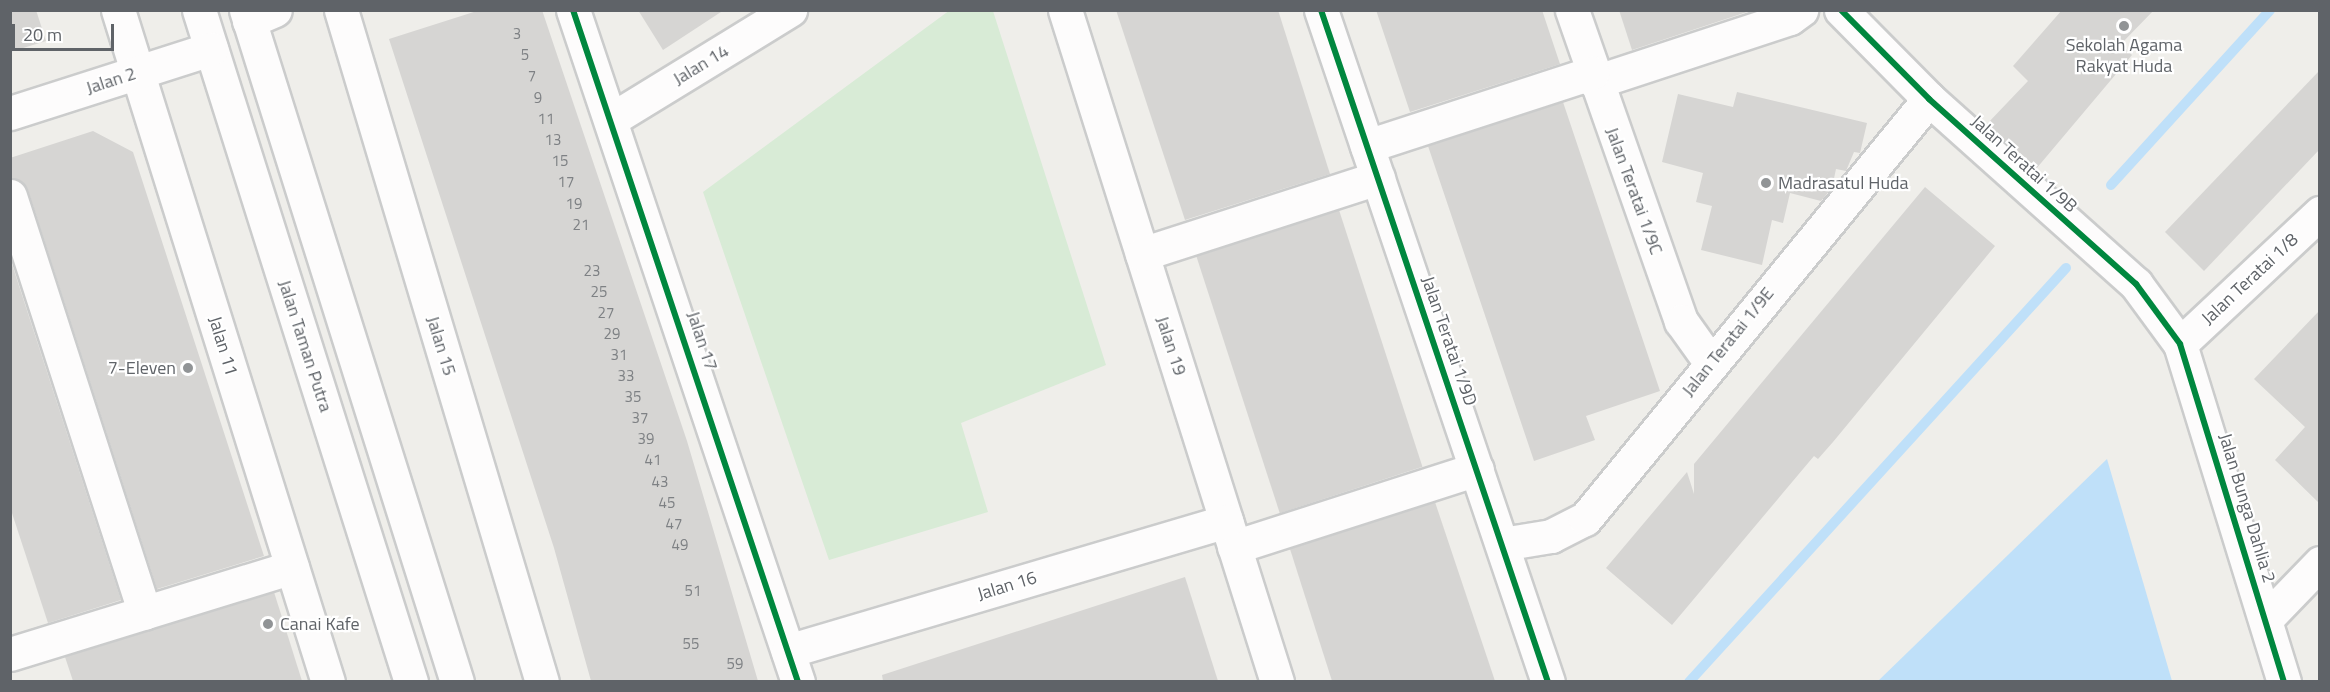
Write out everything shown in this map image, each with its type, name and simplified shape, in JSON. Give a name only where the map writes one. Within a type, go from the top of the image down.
[{"type":"street","name":"Jalan 11","points":[[118,10],[328,681]]},
{"type":"street","name":"Jalan Taman Putra","points":[[199,10],[411,681]]},
{"type":"street","name":"Jalan 15","points":[[341,10],[542,681]]},
{"type":"street","name":"Jalan 17","points":[[573,10],[612,118],[793,666]]},
{"type":"street","name":"Jalan 14","points":[[612,118],[790,10]]},
{"type":"street","name":"Jalan 19","points":[[1065,10],[1277,681]]},
{"type":"street","name":"Jalan Teratai 1/9D","points":[[1321,10],[1548,681]]},
{"type":"street","name":"Jalan Teratai 1/9C","points":[[1572,10],[1681,321],[1711,363]]},
{"type":"street","points":[[1367,146],[1790,18],[1801,10]]},
{"type":"street","name":"Jalan Teratai 1/9B","points":[[1841,10],[1929,99],[2136,284],[2181,344]]},
{"type":"street","points":[[257,14],[457,681]]},
{"type":"street","name":"Jalan 2","points":[[10,113],[211,49]]},
{"type":"street","name":"Jalan Teratai 1/9E","points":[[1502,544],[1551,536],[1585,519],[1929,99]]},
{"type":"street","points":[[1142,254],[1378,178]]},
{"type":"street","points":[[10,196],[145,613]]},
{"type":"street","name":"Jalan Teratai 1/8","points":[[2181,344],[2319,213]]},
{"type":"street","name":"Jalan Bunga Dahlia 2","points":[[2181,344],[2284,681]]},
{"type":"street","name":"Jalan 16","points":[[793,666],[1230,534],[1477,469]]},
{"type":"street","points":[[2266,619],[2319,563]]},
{"type":"street","points":[[10,654],[292,567]]},
{"type":"green space","points":[[950,10],[993,11],[1106,365],[961,423],[988,512],[829,560],[703,192]]},
{"type":"water","points":[[2107,459],[2172,681],[1878,681]]},
{"type":"building","points":[[10,10],[36,10],[46,41],[10,52]]},
{"type":"building","points":[[480,10],[542,10],[687,441],[758,681],[591,681],[554,548],[389,39]]},
{"type":"building","points":[[638,10],[724,10],[663,50]]},
{"type":"building","points":[[1116,10],[1278,10],[1330,174],[1185,220]]},
{"type":"building","points":[[1376,10],[1542,10],[1560,64],[1410,112]]},
{"type":"building","points":[[1619,10],[1753,10],[1632,50]]},
{"type":"building","points":[[2062,10],[2154,10],[2121,44],[2132,55],[2036,169],[1986,125],[2028,81],[2013,66]]},
{"type":"building","points":[[2319,71],[2319,150],[2204,271],[2165,232]]},
{"type":"building","name":"Madrasatul Huda","points":[[1737,92],[1867,123],[1860,153],[1854,152],[1846,171],[1836,169],[1832,188],[1821,201],[1790,193],[1783,223],[1772,220],[1762,265],[1701,250],[1712,206],[1696,202],[1703,173],[1662,162],[1678,94],[1733,107]]},
{"type":"building","points":[[1563,102],[1660,391],[1586,416],[1595,440],[1534,461],[1428,146]]},
{"type":"building","points":[[93,131],[133,152],[264,556],[157,589],[28,190],[10,178],[10,158]]},
{"type":"building","points":[[1925,187],[1995,246],[1833,442],[1818,459],[1814,456],[1672,625],[1606,568],[1687,472],[1694,494],[1694,464]]},
{"type":"building","points":[[1339,210],[1422,467],[1280,513],[1196,256]]},
{"type":"building","points":[[10,258],[121,600],[48,623],[10,507]]},
{"type":"building","points":[[2319,311],[2319,503],[2275,460],[2305,427],[2254,379]]},
{"type":"building","points":[[1435,502],[1495,681],[1332,681],[1290,549]]},
{"type":"building","points":[[1185,577],[1218,681],[883,681],[882,675]]},
{"type":"building","points":[[274,592],[302,681],[73,681],[65,657]]},
{"type":"waterway","points":[[2111,185],[2270,10]]},
{"type":"waterway","points":[[1689,682],[2066,268]]},
{"type":"cycle path","points":[[573,10],[798,682]]},
{"type":"cycle path","points":[[1321,10],[1548,682]]},
{"type":"cycle path","points":[[1841,10],[1929,99],[2136,284],[2180,344],[2284,682]]},
{"type":"place","name":"Sekolah Agama Rakyat Huda","points":[[2124,26]]},
{"type":"place","name":"Madrasatul Huda","points":[[1766,183]]},
{"type":"place","name":"7-Eleven","points":[[188,368]]},
{"type":"place","name":"Canai Kafe","points":[[268,624]]}]
